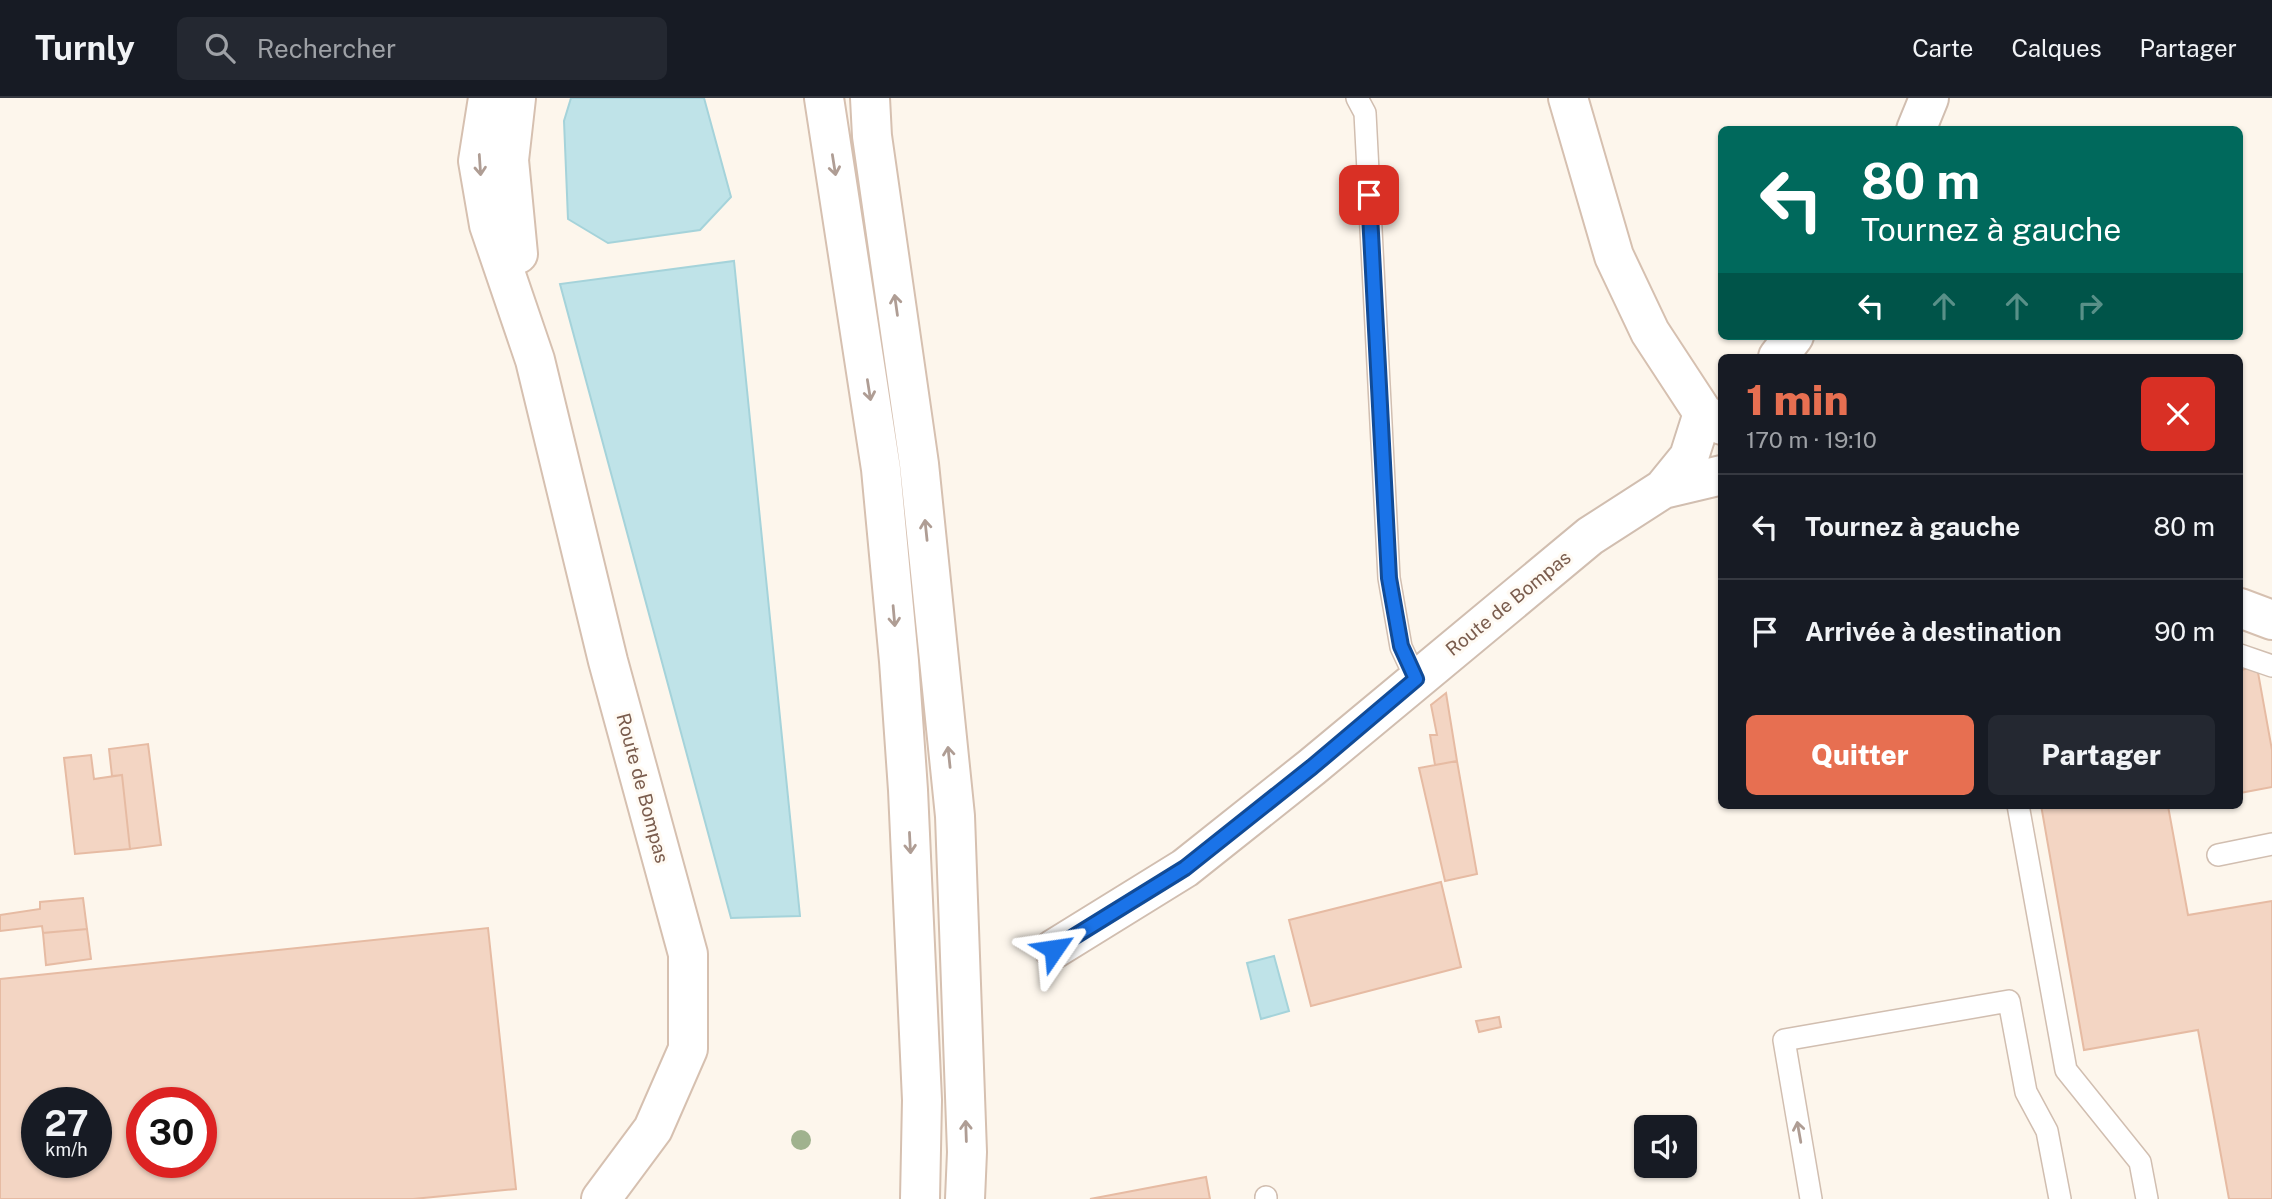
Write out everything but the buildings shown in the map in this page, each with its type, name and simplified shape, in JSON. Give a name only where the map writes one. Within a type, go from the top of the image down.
[{"type":"main road","name":"Route de Bompas","points":[[488,98],[478,161],[489,225],[535,360]]},
{"type":"main road","name":"Route de Bompas","points":[[516,98],[509,160],[514,227],[535,360],[608,661],[688,954],[688,1049],[653,1129],[601,1199]]},
{"type":"main road","points":[[824,98],[881,469],[899,661],[908,790],[922,1100],[920,1199]]},
{"type":"main road","points":[[870,98],[872,136],[919,464],[955,816],[967,1152],[965,1199]]},
{"type":"main road","points":[[1568,98],[1614,256],[1650,332],[1713,419],[1689,457],[1663,489]]},
{"type":"main road","points":[[1918,126],[1929,98]]},
{"type":"main road","points":[[1780,354],[1791,340]]},
{"type":"main road","points":[[1663,489],[1718,476]]},
{"type":"main road","name":"Route de Bompas","points":[[1054,949],[1185,868],[1312,767],[1590,536],[1663,489]]},
{"type":"main road","points":[[2243,609],[2272,620]]},
{"type":"lane","points":[[1357,98],[1365,113],[1389,578],[1401,646],[1416,679]]},
{"type":"lane","points":[[2243,657],[2272,666]]},
{"type":"lane","points":[[2019,809],[2066,1070],[2140,1162],[2147,1199]]},
{"type":"lane","points":[[2218,855],[2272,844]]},
{"type":"lane","points":[[1811,1199],[1784,1040],[2009,1001],[2026,1092],[2047,1131],[2060,1199]]},
{"type":"water","points":[[571,98],[704,98],[731,197],[700,230],[608,243],[568,219],[564,121]]},
{"type":"water","points":[[734,261],[800,916],[731,918],[560,284]]},
{"type":"water","points":[[1274,956],[1289,1011],[1261,1019],[1247,963]]},
{"type":"route","points":[[1054,949],[1185,868],[1312,767],[1416,679],[1401,646],[1389,578],[1369,195]]}]
